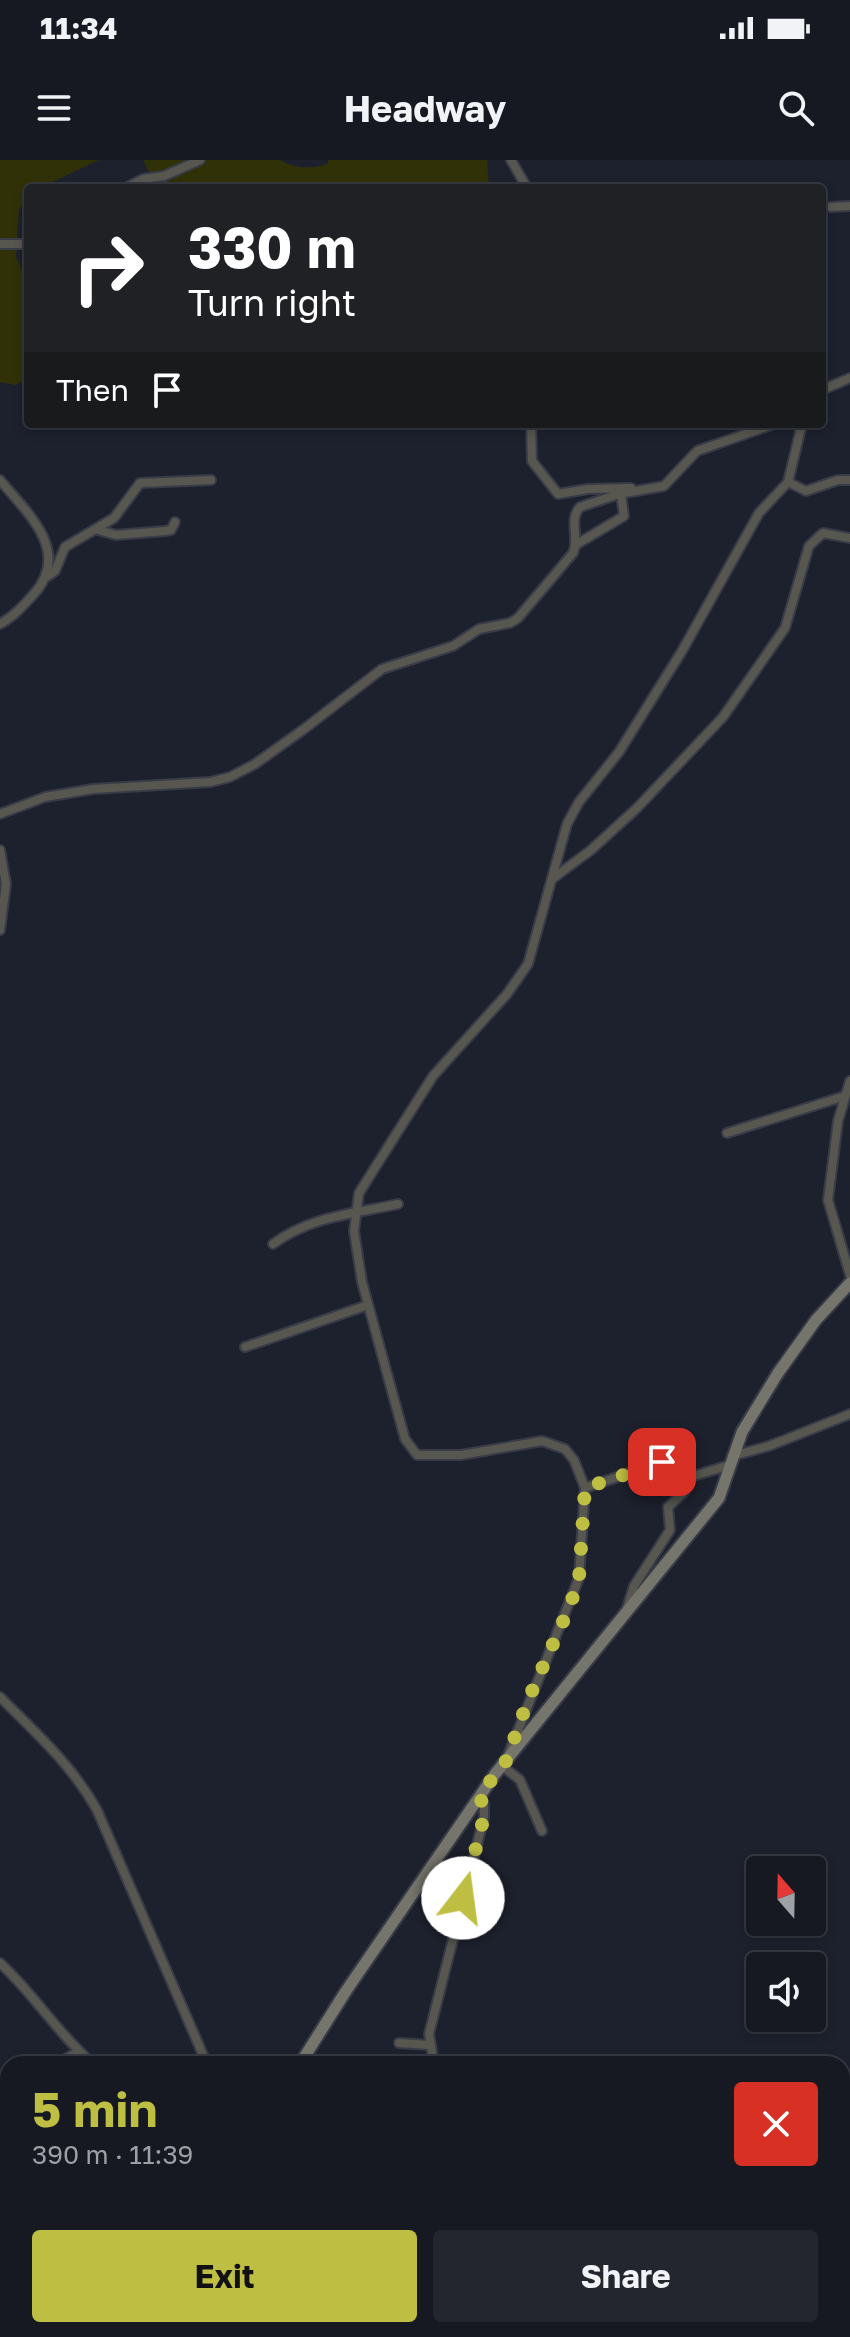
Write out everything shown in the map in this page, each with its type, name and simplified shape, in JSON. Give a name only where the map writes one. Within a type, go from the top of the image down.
[{"type":"street","points":[[133,184],[164,176],[200,160]]},
{"type":"street","points":[[511,160],[525,184]]},
{"type":"street","points":[[831,207],[850,206]]},
{"type":"street","points":[[0,244],[24,244]]},
{"type":"street","points":[[826,388],[850,378]]},
{"type":"street","points":[[531,428],[531,459],[558,494],[668,484]]},
{"type":"street","points":[[577,544],[574,518],[577,509],[621,494],[645,492],[668,484],[697,451],[763,428]]},
{"type":"street","points":[[504,1763],[579,1578],[585,1488],[574,1460],[565,1449],[542,1441],[461,1455],[417,1455],[405,1439],[368,1305],[354,1231],[359,1193],[422,1091],[507,994],[528,964],[567,824],[579,802],[619,752],[682,651],[759,513],[788,482],[801,428]]},
{"type":"street","points":[[0,480],[49,550],[48,576]]},
{"type":"street","points":[[0,624],[29,600],[55,571],[65,547],[114,518],[140,483],[211,480]]},
{"type":"street","points":[[788,482],[806,491],[838,480],[850,480]]},
{"type":"street","points":[[0,814],[57,795],[166,783],[210,782],[230,777],[255,764],[382,669],[453,646],[479,629],[510,623],[518,618],[577,544],[624,516],[621,494]]},
{"type":"street","points":[[98,530],[116,535],[165,531],[171,530],[175,522]]},
{"type":"street","points":[[552,879],[591,850],[637,808],[723,717],[785,628],[797,578],[813,539],[823,533],[850,538]]},
{"type":"street","points":[[0,850],[6,884],[0,930]]},
{"type":"street","points":[[850,1081],[838,1121],[828,1200],[850,1275]]},
{"type":"street","points":[[727,1133],[845,1096]]},
{"type":"street","points":[[273,1244],[308,1223],[325,1217],[398,1204]]},
{"type":"street","points":[[305,2056],[478,1797],[719,1498],[742,1432],[778,1373],[816,1320],[850,1283]]},
{"type":"street","points":[[245,1347],[368,1305]]},
{"type":"street","points":[[585,1488],[662,1462],[670,1464],[680,1479],[686,1479],[850,1414]]},
{"type":"street","points":[[625,1612],[634,1586],[670,1530],[668,1507],[684,1491],[686,1479]]},
{"type":"street","points":[[0,1697],[66,1762],[83,1784],[204,2056]]},
{"type":"street","points":[[504,1763],[520,1780],[542,1831]]},
{"type":"street","points":[[432,2056],[429,2034],[484,1817],[484,1804],[478,1797]]},
{"type":"street","points":[[0,1963],[27,1987],[83,2056]]},
{"type":"street","points":[[399,2043],[429,2045]]},
{"type":"street","points":[[71,2056],[78,2052]]},
{"type":"shaded area","points":[[0,160],[99,160],[48,184],[24,184],[16,257],[24,275],[24,380],[15,385],[0,382]]},
{"type":"shaded area","points":[[143,160],[281,160],[297,167],[309,167],[327,164],[329,160],[487,160],[489,184],[141,184],[150,174]]},
{"type":"route","points":[[463,1898],[484,1817],[484,1804],[478,1797],[506,1761],[579,1578],[585,1488],[662,1462]]}]
